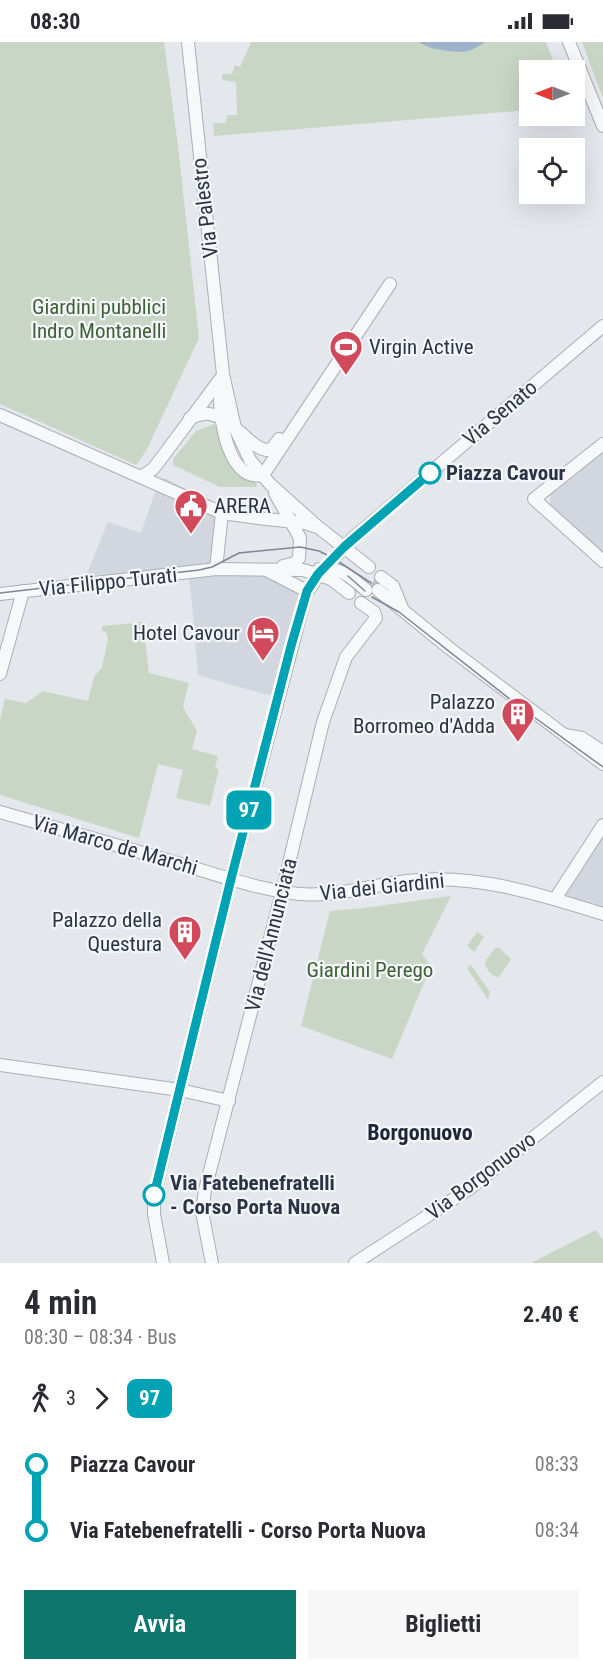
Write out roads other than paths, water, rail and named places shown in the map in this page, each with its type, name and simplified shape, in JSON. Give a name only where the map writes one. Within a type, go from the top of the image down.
[{"type":"street","name":"Via Palestro","points":[[188,42],[223,375]]},
{"type":"street","points":[[569,42],[603,126]]},
{"type":"street","points":[[266,479],[276,450],[387,282]]},
{"type":"street","name":"Via Senato","points":[[347,549],[603,326]]},
{"type":"street","points":[[223,375],[220,393],[221,418],[226,440],[237,464],[246,474],[266,479],[318,527],[347,549],[367,587],[404,612],[603,764]]},
{"type":"street","points":[[141,477],[153,469],[223,375]]},
{"type":"street","points":[[223,375],[235,428],[245,453],[266,479],[300,538],[299,558],[295,563],[266,570]]},
{"type":"street","points":[[190,418],[208,414],[221,418],[261,449],[276,450]]},
{"type":"street","points":[[0,415],[222,513],[305,523],[318,527]]},
{"type":"street","points":[[603,444],[534,499],[603,561]]},
{"type":"street","points":[[222,513],[216,569],[303,570],[322,572],[331,579],[367,587],[393,586],[404,612]]},
{"type":"street","points":[[163,1263],[154,1214],[154,1196],[231,879],[291,646],[307,591],[322,572],[347,549]]},
{"type":"street","name":"Via Filippo Turati","points":[[0,594],[216,569]]},
{"type":"street","points":[[266,570],[307,591]]},
{"type":"street","name":"Via dell'Annunciata","points":[[212,1263],[202,1212],[203,1202],[323,722],[346,657],[376,618],[367,587]]},
{"type":"street","points":[[0,674],[23,591]]},
{"type":"street","points":[[564,735],[582,738],[603,752]]},
{"type":"street","name":"Via Marco de Marchi","points":[[0,812],[231,879]]},
{"type":"street","points":[[555,899],[603,825]]},
{"type":"street","name":"Via dei Giardini","points":[[231,879],[282,891],[324,894],[408,881],[446,879],[500,885],[532,892],[603,914]]},
{"type":"street","points":[[0,1065],[180,1090],[229,1101]]},
{"type":"street","name":"Via Borgonuovo","points":[[355,1263],[470,1189],[603,1082]]},
{"type":"water","points":[[419,42],[485,42],[472,50],[459,52],[433,48]]},
{"type":"tunnel","points":[[371,584],[378,590]]},
{"type":"tram line","points":[[0,593],[199,570],[212,567],[239,553],[300,547],[319,551],[333,558],[371,583]]},
{"type":"tram line","points":[[348,576],[365,591]]},
{"type":"tram line","points":[[372,597],[399,612],[516,704],[603,767]]},
{"type":"place","name":"Virgin Active","points":[[346,376]]},
{"type":"place","name":"Piazza Cavour","points":[[430,473]]},
{"type":"place","name":"ARERA","points":[[191,535]]},
{"type":"place","name":"Hotel Cavour","points":[[263,662]]},
{"type":"place","name":"Palazzo Borromeo d'Adda","points":[[518,743]]},
{"type":"place","name":"Palazzo della Questura","points":[[185,961]]},
{"type":"place","name":"Via Fatebenefratelli - Corso Porta Nuova","points":[[154,1195]]},
{"type":"district","name":"Borgonuovo","points":[[420,1132]]},
{"type":"park label","name":"Giardini pubblici Indro Montanelli","points":[[99,319]]},
{"type":"park label","name":"Giardini Perego","points":[[370,970]]}]
